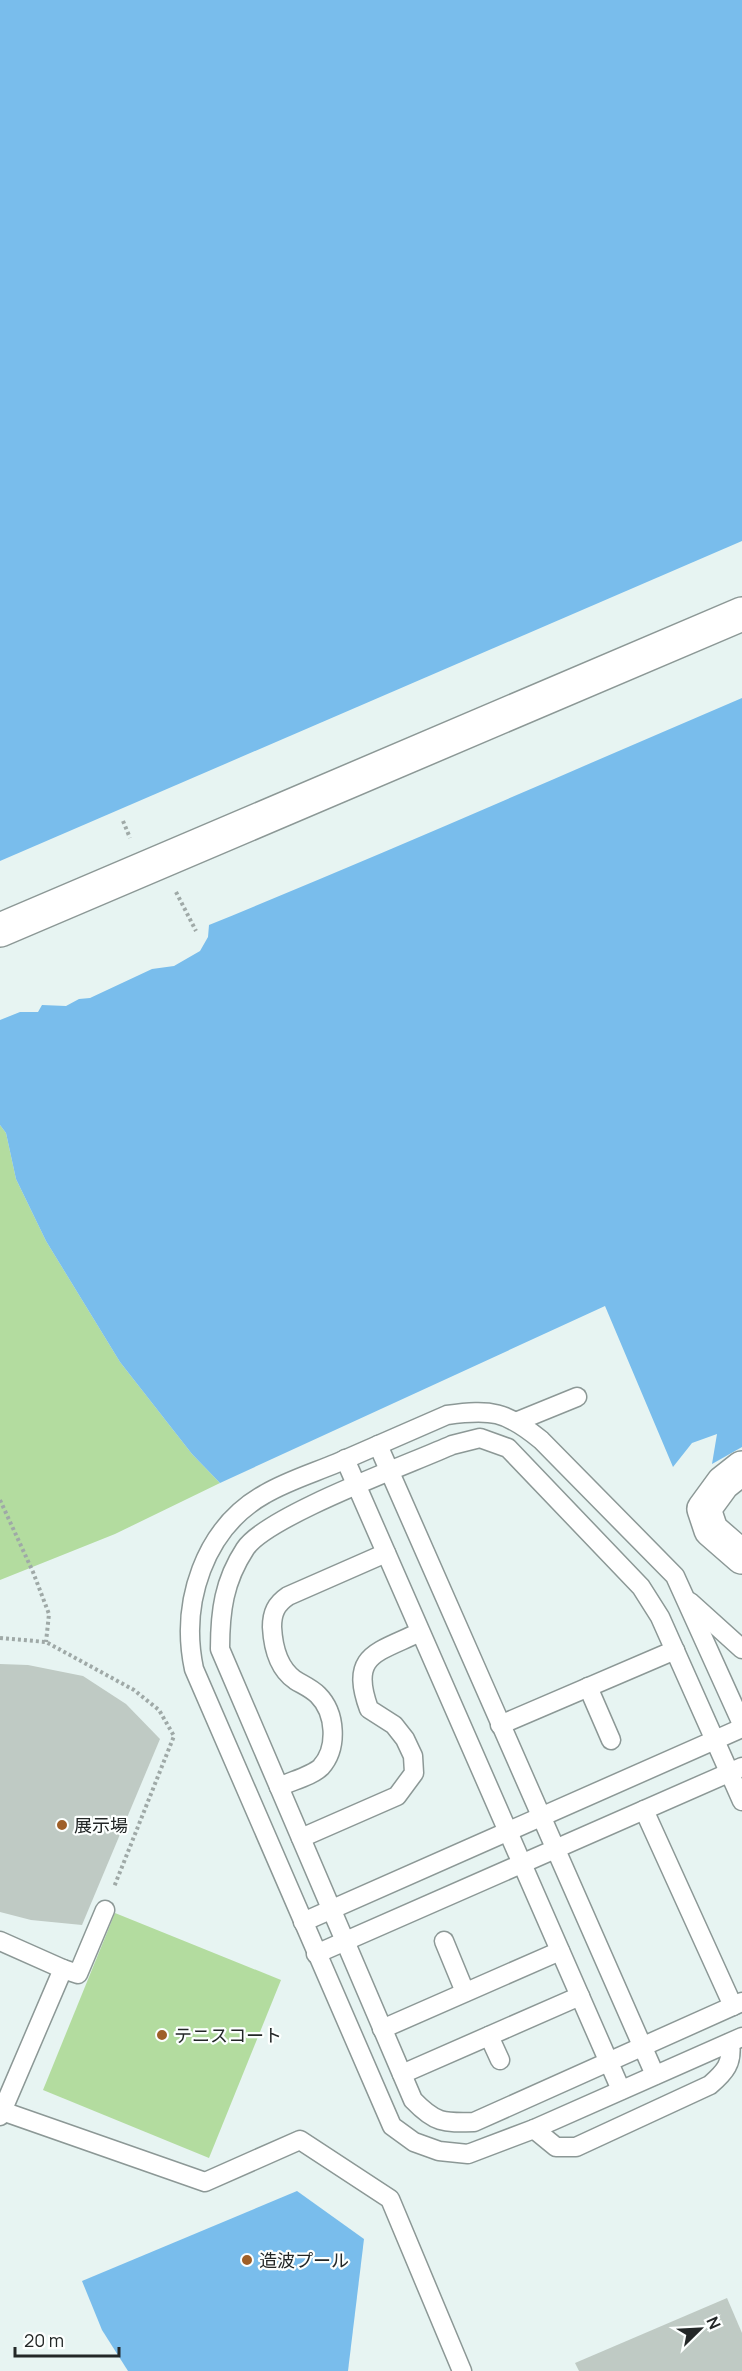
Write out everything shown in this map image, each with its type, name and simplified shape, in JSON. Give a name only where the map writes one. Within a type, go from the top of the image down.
[{"type":"street","points":[[0,930],[742,614]]},
{"type":"street","points":[[742,1468],[723,1483],[704,1509],[711,1530],[742,1557]]},
{"type":"lane","points":[[518,1421],[577,1397]]},
{"type":"lane","points":[[303,1922],[742,1726],[675,1576],[541,1440],[518,1421],[478,1411],[447,1415],[265,1493],[238,1514],[221,1534],[202,1567],[194,1589],[189,1618],[190,1650],[194,1669],[316,1954],[392,2126],[414,2142],[439,2151],[468,2154],[534,2129],[736,2040]]},
{"type":"lane","points":[[644,1810],[737,2004],[474,2122],[441,2122],[425,2113],[413,2100],[220,1649],[220,1609],[246,1547],[274,1523],[452,1445],[480,1438],[508,1448],[641,1587],[660,1617],[714,1740],[735,1769],[742,1801]]},
{"type":"lane","points":[[378,1445],[655,2075]]},
{"type":"lane","points":[[345,1459],[621,2090]]},
{"type":"lane","points":[[279,1787],[320,1768],[329,1752],[333,1734],[330,1716],[320,1696],[308,1686],[294,1679],[276,1655],[272,1616],[279,1603],[288,1596],[386,1553]]},
{"type":"lane","points":[[684,1596],[742,1649]]},
{"type":"lane","points":[[301,1838],[398,1796],[414,1773],[413,1756],[405,1739],[394,1725],[369,1709],[361,1677],[370,1657],[420,1632]]},
{"type":"lane","points":[[500,1725],[675,1650]]},
{"type":"lane","points":[[588,1687],[611,1740]]},
{"type":"lane","points":[[316,1954],[735,1769]]},
{"type":"lane","points":[[0,1941],[78,1974],[105,1910]]},
{"type":"lane","points":[[444,1941],[465,1992]]},
{"type":"lane","points":[[382,2029],[560,1951]]},
{"type":"lane","points":[[63,1969],[1,2114],[205,2182],[300,2140],[390,2199],[462,2371]]},
{"type":"lane","points":[[402,2074],[580,1996]]},
{"type":"lane","points":[[489,2036],[500,2060]]},
{"type":"lane","points":[[534,2129],[556,2147],[576,2147],[710,2085],[725,2072],[736,2040]]},
{"type":"path","points":[[0,1500],[33,1572],[49,1614],[46,1642]]},
{"type":"path","points":[[0,1638],[46,1642],[134,1690],[159,1710],[174,1736],[105,1910]]},
{"type":"green space","points":[[0,1125],[6,1133],[16,1179],[46,1241],[120,1362],[192,1454],[220,1483],[115,1534],[0,1580]]},
{"type":"green space","name":"テニスコート","points":[[115,1913],[281,1980],[209,2158],[43,2090]]},
{"type":"water","points":[[0,0],[742,0],[742,541],[0,861]]},
{"type":"water","points":[[742,698],[742,1447],[712,1464],[717,1434],[692,1443],[673,1467],[605,1306],[220,1483],[192,1454],[120,1362],[46,1241],[16,1179],[6,1133],[0,1125],[0,1020],[20,1012],[38,1012],[42,1005],[66,1006],[79,999],[90,998],[152,969],[174,966],[200,951],[208,937],[209,925]]},
{"type":"water","name":"造波プール","points":[[297,2191],[364,2239],[348,2371],[128,2371],[102,2330],[82,2281]]},
{"type":"building","name":"展示場","points":[[0,1664],[28,1665],[83,1676],[126,1704],[160,1739],[82,1925],[31,1920],[0,1912]]},
{"type":"building","points":[[727,2298],[742,2333],[742,2371],[579,2371],[575,2363]]},
{"type":"place","name":"展示場","points":[[62,1825]]},
{"type":"place","name":"テニスコート","points":[[162,2035]]},
{"type":"place","name":"造波プール","points":[[247,2260]]}]
